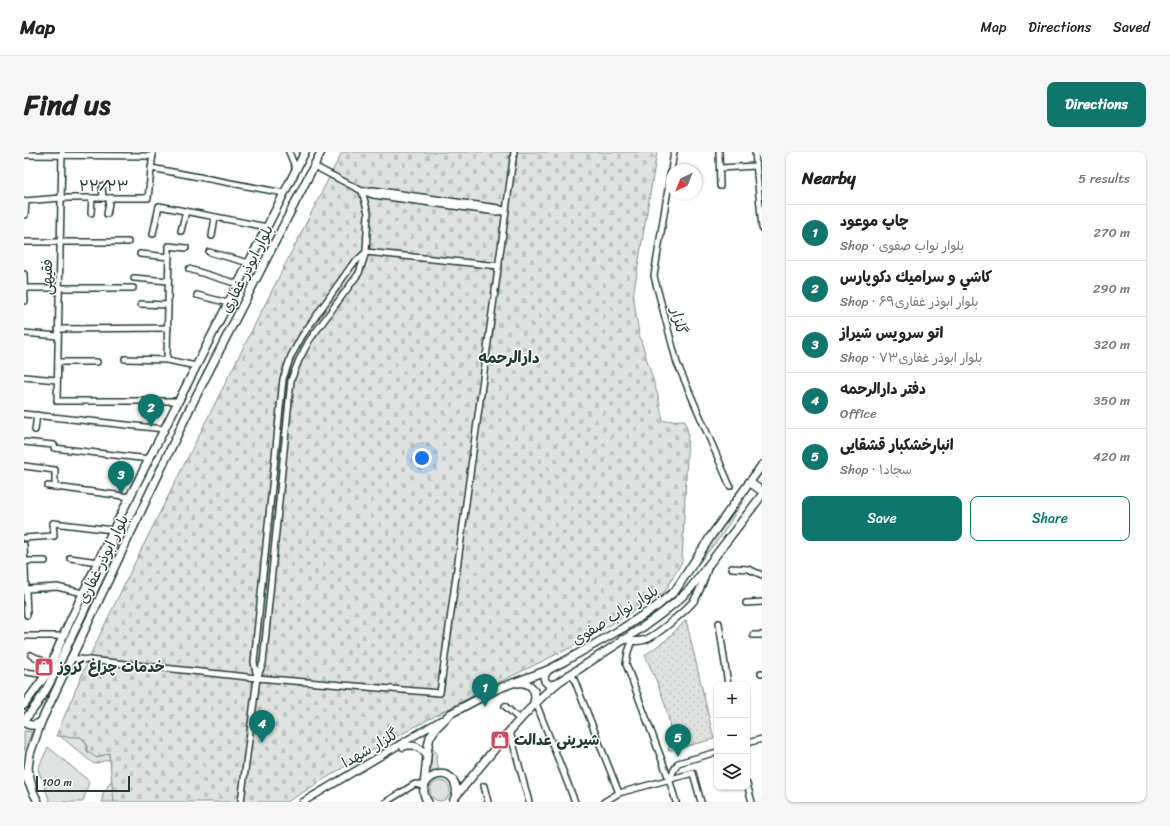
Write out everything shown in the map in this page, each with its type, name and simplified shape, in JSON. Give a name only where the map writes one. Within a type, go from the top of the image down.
[{"type":"main road","name":"بلوار ابوذر غفاری","points":[[24,705],[46,675],[83,593],[130,497],[305,152]]},
{"type":"main road","name":"بلوار ابوذر غفاری","points":[[33,792],[28,768],[30,754],[41,722],[70,658],[189,410],[321,152]]},
{"type":"main road","points":[[238,284],[251,290]]},
{"type":"main road","name":"بلوار نواب صفوی","points":[[426,800],[424,786],[430,737],[436,728],[450,714],[497,689],[548,670],[623,628],[668,598],[678,586],[711,536],[762,465]]},
{"type":"main road","points":[[749,482],[762,491]]},
{"type":"main road","name":"بلوار نواب صفوی","points":[[454,800],[520,720],[556,684],[663,613],[679,600],[709,564],[762,495]]},
{"type":"main road","points":[[41,722],[34,725],[27,724],[24,721],[32,712],[44,693],[113,550],[113,532]]},
{"type":"main road","points":[[548,670],[544,676],[545,681],[549,685],[556,684]]},
{"type":"main road","points":[[497,689],[520,682],[527,683],[536,695],[534,706]]},
{"type":"main road","points":[[24,773],[38,802]]},
{"type":"main road","points":[[424,786],[430,777],[440,774],[450,777],[456,786],[454,800]]},
{"type":"street","points":[[288,152],[296,169]]},
{"type":"street","points":[[70,658],[257,678],[440,693],[514,152]]},
{"type":"street","name":"گلزار","points":[[674,152],[654,276],[677,363],[730,486]]},
{"type":"street","points":[[719,152],[720,186]]},
{"type":"street","points":[[755,152],[762,228]]},
{"type":"street","name":"فقیهی","points":[[62,154],[57,402],[178,401]]},
{"type":"street","points":[[24,155],[153,154],[151,168],[284,193]]},
{"type":"street","points":[[314,166],[372,195],[497,212],[506,211]]},
{"type":"street","points":[[720,168],[756,166]]},
{"type":"street","name":"۲۲/۲۳","points":[[25,202],[61,198],[148,198],[151,168]]},
{"type":"street","points":[[102,186],[103,198]]},
{"type":"street","points":[[241,802],[257,678],[263,663],[291,380],[309,341],[359,273],[366,252],[368,213],[362,191]]},
{"type":"street","points":[[91,213],[92,198]]},
{"type":"street","points":[[107,214],[110,198]]},
{"type":"street","points":[[25,202],[25,215]]},
{"type":"street","points":[[153,234],[159,206],[267,227]]},
{"type":"street","points":[[181,231],[186,212]]},
{"type":"street","points":[[212,236],[215,217]]},
{"type":"street","points":[[24,242],[128,242]]},
{"type":"street","points":[[167,360],[169,246],[186,248]]},
{"type":"street","points":[[209,252],[249,263]]},
{"type":"street","points":[[257,678],[254,662],[283,380],[291,356],[302,336],[352,265],[366,252],[499,266]]},
{"type":"street","points":[[140,254],[169,257]]},
{"type":"street","points":[[189,269],[238,284]]},
{"type":"street","points":[[24,274],[25,302]]},
{"type":"street","points":[[134,278],[168,281]]},
{"type":"street","points":[[24,288],[133,288]]},
{"type":"street","points":[[197,295],[228,303]]},
{"type":"street","points":[[141,304],[168,305]]},
{"type":"street","points":[[58,329],[168,328]]},
{"type":"street","points":[[24,333],[58,336]]},
{"type":"street","points":[[125,359],[167,360],[196,366]]},
{"type":"street","points":[[58,362],[97,362]]},
{"type":"street","points":[[24,377],[57,380]]},
{"type":"street","points":[[24,414],[164,429]]},
{"type":"street","points":[[35,430],[37,415]]},
{"type":"street","points":[[24,442],[54,445],[54,448],[149,459]]},
{"type":"street","points":[[24,466],[55,470],[55,487]]},
{"type":"street","points":[[48,486],[130,497]]},
{"type":"street","points":[[24,538],[54,536],[53,523],[113,532]]},
{"type":"street","points":[[24,546],[27,615]]},
{"type":"street","points":[[70,558],[98,562]]},
{"type":"street","points":[[25,561],[45,561]]},
{"type":"street","points":[[622,639],[637,642],[646,640],[664,628],[694,601],[702,585],[709,564]]},
{"type":"street","points":[[732,568],[748,569],[762,575]]},
{"type":"street","points":[[26,589],[57,587],[83,593]]},
{"type":"street","points":[[746,603],[762,602]]},
{"type":"street","points":[[719,623],[728,682]]},
{"type":"street","points":[[753,635],[762,634]]},
{"type":"street","points":[[24,636],[63,636]]},
{"type":"street","points":[[632,641],[626,664],[669,779],[676,802]]},
{"type":"street","points":[[31,655],[51,664]]},
{"type":"street","points":[[26,672],[46,675]]},
{"type":"street","points":[[572,674],[619,793]]},
{"type":"street","points":[[505,706],[520,720]]},
{"type":"street","points":[[534,706],[554,747],[575,802]]},
{"type":"street","name":"گلزار شهدا","points":[[303,802],[450,714]]},
{"type":"street","points":[[510,732],[530,802]]},
{"type":"street","points":[[750,742],[762,739]]},
{"type":"street","points":[[373,761],[409,745],[419,747],[427,756]]},
{"type":"street","points":[[669,779],[678,763],[714,753]]},
{"type":"street","points":[[604,802],[619,793],[693,773],[701,802]]},
{"type":"street","points":[[386,802],[415,784],[424,786]]},
{"type":"street","points":[[484,786],[488,802]]},
{"type":"street","points":[[749,790],[752,802]]},
{"type":"green space","points":[[342,152],[657,152],[633,296],[639,334],[658,396],[663,421],[685,420],[688,434],[682,562],[664,593],[574,646],[481,691],[374,749],[287,802],[114,802],[109,753],[97,758],[87,751],[87,744],[81,737],[56,736],[93,649],[142,548]]},
{"type":"green space","points":[[746,492],[748,493],[722,535],[690,574],[689,573]]},
{"type":"green space","points":[[686,620],[714,739],[668,751],[670,735],[667,712],[661,692],[645,655],[666,640]]},
{"type":"green space","points":[[24,731],[32,732],[24,751]]},
{"type":"green space","points":[[60,736],[81,737],[87,744],[87,751],[97,758],[109,753],[110,759],[94,764]]},
{"type":"green space","points":[[48,747],[89,781],[83,802],[50,802],[38,769]]},
{"type":"green space","points":[[433,749],[437,753],[436,760],[439,769],[431,770],[431,750]]},
{"type":"green space","points":[[112,780],[114,802],[102,802],[103,793]]},
{"type":"green space","points":[[440,781],[447,784],[450,791],[447,798],[440,801],[433,798],[430,791],[433,784]]},
{"type":"place","name":"كاشي و سراميك دكوپارس","points":[[151,427]]},
{"type":"place","name":"اتو سرویس شیراز","points":[[121,494]]},
{"type":"place","name":"خدمات چراغ کروز","points":[[44,667]]},
{"type":"place","name":"چاپ موعود","points":[[485,707]]},
{"type":"place","name":"شیرینی عدالت","points":[[500,740]]},
{"type":"place","name":"دفتر دارالرحمه","points":[[262,743]]},
{"type":"place","name":"انبارخشکبار قشقایی","points":[[678,757]]},
{"type":"district","name":"دارالرحمه","points":[[509,357]]}]
